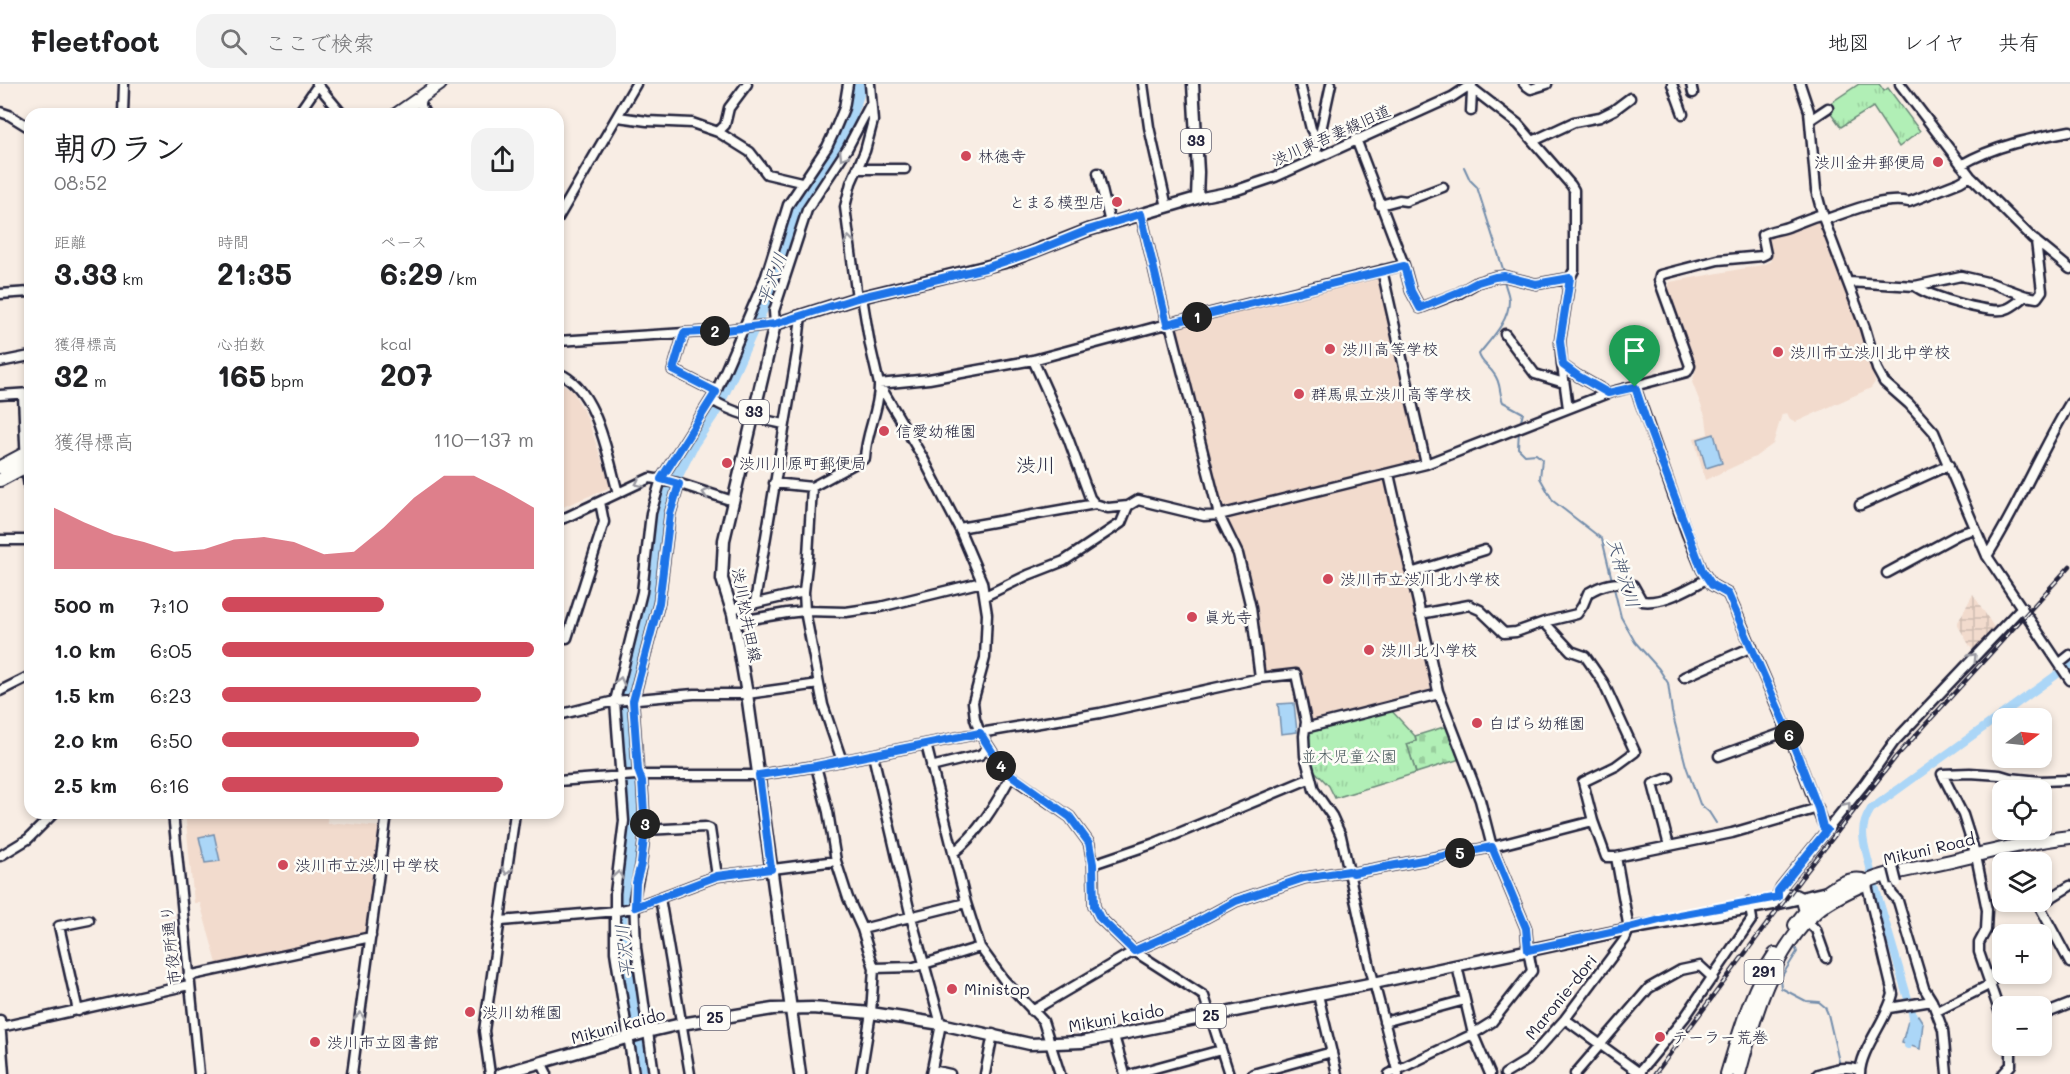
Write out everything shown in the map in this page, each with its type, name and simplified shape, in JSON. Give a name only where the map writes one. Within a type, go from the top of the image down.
[{"type":"highway","points":[[406,108],[440,84]]},
{"type":"highway","points":[[0,467],[24,460]]},
{"type":"highway","points":[[0,480],[24,462]]},
{"type":"highway","name":"Mikuni Road","points":[[1866,881],[2031,842],[2070,837]]},
{"type":"highway","name":"291","points":[[1739,1074],[1764,991],[1818,898],[1845,882],[1855,879],[1866,881]]},
{"type":"highway","name":"291","points":[[1727,1074],[1752,994],[1792,928],[1807,915],[1866,881]]},
{"type":"highway","points":[[1782,899],[1800,898],[1803,900],[1807,915]]},
{"type":"highway","points":[[1782,899],[1796,908],[1797,915],[1792,928]]},
{"type":"main road","name":"33","points":[[1193,84],[1198,172],[1197,198]]},
{"type":"main road","points":[[775,324],[860,298],[1001,263],[1110,223],[1197,198]]},
{"type":"main road","name":"渋川松井田線","points":[[775,324],[724,540],[722,579],[734,622],[747,694],[800,1074]]},
{"type":"main road","points":[[1800,898],[1866,881]]},
{"type":"main road","name":"Mikuni kaido","points":[[501,1074],[681,1024],[790,1008],[871,1012],[993,1034],[1030,1044],[1082,1042],[1374,984],[1679,915],[1782,899],[1845,882]]},
{"type":"street","points":[[123,108],[124,84]]},
{"type":"street","points":[[564,208],[636,84]]},
{"type":"street","points":[[718,132],[725,125],[729,108],[747,84]]},
{"type":"street","points":[[634,1074],[615,952],[616,911],[624,821],[616,701],[642,592],[651,513],[663,480],[714,398],[766,276],[788,205],[801,182],[827,147],[844,108],[848,84]]},
{"type":"street","points":[[774,483],[812,487],[865,458],[879,398],[879,384],[860,298],[845,207],[850,183],[865,151],[873,120],[870,84]]},
{"type":"street","points":[[1143,84],[1149,127],[1167,207]]},
{"type":"street","points":[[1300,84],[1311,129],[1318,141]]},
{"type":"street","points":[[1315,158],[1331,84]]},
{"type":"street","points":[[1524,84],[1531,89],[1547,84]]},
{"type":"street","points":[[1672,84],[1683,114]]},
{"type":"street","points":[[1800,84],[1810,120],[1816,190],[1823,217],[1849,282],[1881,378],[1929,424],[1949,465],[1987,556],[2065,671]]},
{"type":"street","points":[[1900,84],[1970,177],[2036,241],[2070,269]]},
{"type":"street","points":[[302,108],[317,85],[337,108]]},
{"type":"street","points":[[1470,111],[1471,85]]},
{"type":"street","points":[[1471,85],[1518,124],[1574,190],[1574,270],[1570,278],[1560,341],[1568,408]]},
{"type":"street","name":"渋川東吾妻線旧道","points":[[1197,198],[1237,190],[1275,177],[1452,97],[1471,85]]},
{"type":"street","points":[[1533,141],[1574,122],[1600,117],[1630,98]]},
{"type":"street","points":[[418,100],[422,108]]},
{"type":"street","points":[[564,341],[684,333],[775,324],[774,311],[807,210],[847,149],[870,105]]},
{"type":"street","points":[[1810,120],[1828,108]]},
{"type":"street","points":[[0,112],[24,124]]},
{"type":"street","points":[[618,117],[647,122],[692,123],[718,132],[750,152],[767,174],[801,182]]},
{"type":"street","points":[[1961,165],[1979,155],[2070,131]]},
{"type":"street","points":[[1356,139],[1404,266],[1411,291],[1420,308],[1478,282],[1502,276],[1536,284],[1570,278]]},
{"type":"street","points":[[857,169],[905,169]]},
{"type":"street","points":[[1098,173],[1110,223]]},
{"type":"street","points":[[959,528],[1095,504],[1108,508],[1128,506],[1138,500],[1204,516],[1219,515],[1426,464],[1608,393],[1687,372],[1690,366],[1659,280],[1660,275],[1718,260],[1762,256],[1766,254],[1761,235],[1765,232],[1788,227],[1808,218],[1823,217],[1869,205],[1903,200],[1909,202],[1970,177]]},
{"type":"street","points":[[1380,205],[1399,200],[1406,201],[1443,187]]},
{"type":"street","points":[[1141,214],[1167,324],[1171,327],[1194,411],[1219,515],[1238,554],[1251,608],[1260,678]]},
{"type":"street","points":[[1849,282],[1915,286],[1961,276],[2026,296],[2037,297],[2042,291],[2036,241]]},
{"type":"street","points":[[879,384],[929,379],[1033,360],[1167,324],[1404,266]]},
{"type":"street","points":[[1382,270],[1426,464]]},
{"type":"street","points":[[1915,286],[1922,292],[1948,300],[1994,310],[2005,310],[2026,296]]},
{"type":"street","points":[[0,294],[24,292]]},
{"type":"street","points":[[755,602],[797,353],[801,315]]},
{"type":"street","points":[[684,333],[673,370],[725,408],[752,418],[784,424]]},
{"type":"street","points":[[1504,334],[1535,374],[1564,383]]},
{"type":"street","points":[[0,362],[24,358]]},
{"type":"street","points":[[1033,360],[1068,438],[1090,498],[1095,504]]},
{"type":"street","points":[[1563,365],[1608,393]]},
{"type":"street","points":[[564,376],[572,380],[579,388],[596,415],[618,493]]},
{"type":"street","points":[[879,384],[923,458],[959,528],[982,582],[985,596],[985,658],[973,702],[980,733],[1003,769],[1070,817],[1089,843],[1093,864],[1094,906],[1100,918],[1134,951],[1204,996],[1229,1074]]},
{"type":"street","points":[[1635,387],[1687,534],[1707,579],[1728,594],[1788,731],[1818,808],[1823,827],[1827,830]]},
{"type":"street","points":[[0,395],[24,394]]},
{"type":"street","points":[[1987,556],[2008,523],[2048,441],[2070,403]]},
{"type":"street","points":[[1860,505],[1949,465]]},
{"type":"street","points":[[564,781],[638,775],[759,775],[1100,713],[1260,678],[1296,674],[1306,722],[1305,756],[1314,790],[1332,816],[1341,836],[1394,1073],[1473,1034],[1492,1022],[1532,971],[1526,928],[1492,847],[1480,800],[1439,694],[1389,474]]},
{"type":"street","points":[[564,517],[650,478],[733,501]]},
{"type":"street","points":[[654,1074],[645,1033],[632,908],[645,830],[642,781],[638,775],[632,701],[659,603],[670,514],[678,484]]},
{"type":"street","points":[[812,487],[804,592],[805,611],[823,705],[843,761]]},
{"type":"street","points":[[567,638],[604,522],[600,502]]},
{"type":"street","points":[[985,596],[1064,561],[1121,523],[1128,506]]},
{"type":"street","points":[[1887,573],[1959,534],[1975,529]]},
{"type":"street","points":[[0,540],[24,540]]},
{"type":"street","points":[[1410,569],[1414,572],[1485,550]]},
{"type":"street","points":[[1420,614],[1469,605],[1480,610],[1504,633],[1516,632],[1577,614],[1588,593],[1608,584],[1632,585],[1642,601],[1652,602],[1707,579]]},
{"type":"street","points":[[734,622],[805,611],[846,612],[880,607],[982,582]]},
{"type":"street","points":[[731,609],[804,592]]},
{"type":"street","points":[[1782,899],[1778,891],[1894,742],[2022,607]]},
{"type":"street","points":[[1544,622],[1571,651],[1585,656],[1615,704],[1635,752],[1616,766],[1582,782],[1606,857],[1616,857],[1732,833],[1818,808]]},
{"type":"street","points":[[1684,677],[1752,647]]},
{"type":"street","points":[[2065,671],[2070,655]]},
{"type":"street","points":[[0,691],[24,679]]},
{"type":"street","points":[[564,714],[616,701],[694,694],[747,694],[819,684]]},
{"type":"street","points":[[1305,728],[1439,694]]},
{"type":"street","points":[[1719,756],[1788,731]]},
{"type":"street","points":[[926,744],[966,903],[980,947],[1004,980],[1043,1021],[1060,1074]]},
{"type":"street","points":[[932,767],[980,755],[989,747]]},
{"type":"street","points":[[873,755],[911,917],[941,1024],[932,1072],[950,1074]]},
{"type":"street","points":[[816,766],[828,812],[836,861],[874,968],[871,1012],[861,1074]]},
{"type":"street","points":[[1995,996],[1980,952],[1979,943],[1986,930],[1987,910],[1976,856],[1963,815],[1942,774],[2000,775],[2040,781],[2070,780]]},
{"type":"street","points":[[953,853],[968,842],[1011,776]]},
{"type":"street","points":[[1093,864],[1155,843],[1311,778]]},
{"type":"street","points":[[1669,778],[1653,784],[1669,846]]},
{"type":"street","points":[[0,856],[28,839],[48,819]]},
{"type":"street","name":"市役所通り","points":[[174,819],[199,1074]]},
{"type":"street","points":[[352,1074],[386,819]]},
{"type":"street","points":[[490,1074],[484,1031],[514,819]]},
{"type":"street","points":[[1032,1011],[1134,951],[1186,928],[1236,901],[1304,878],[1349,871],[1353,873],[1492,847],[1593,821]]},
{"type":"street","points":[[645,830],[705,827],[710,829],[717,876]]},
{"type":"street","points":[[1616,857],[1629,928]]},
{"type":"street","points":[[501,921],[616,911],[632,908],[717,876],[836,861]]},
{"type":"street","points":[[1891,876],[1892,894],[1898,901],[1924,988],[1937,1011],[1943,1030],[1947,1074]]},
{"type":"street","points":[[1818,1074],[1839,1068],[1859,1072],[1889,1008],[1893,994],[1866,881]]},
{"type":"street","points":[[2070,886],[2039,905],[2070,963]]},
{"type":"street","points":[[660,898],[690,1074]]},
{"type":"street","points":[[862,929],[966,903]]},
{"type":"street","points":[[1565,1019],[1640,1073],[1685,1017],[1752,919],[1750,905]]},
{"type":"street","points":[[1807,915],[1816,930],[1826,958]]},
{"type":"street","points":[[78,1011],[59,926],[89,920]]},
{"type":"street","name":"Maronie-dori","points":[[1505,1074],[1528,1060],[1565,1019],[1625,939],[1629,928]]},
{"type":"street","points":[[1,1028],[78,1011],[189,980],[371,936]]},
{"type":"street","points":[[874,968],[914,967],[980,947]]},
{"type":"street","points":[[1457,966],[1473,1034],[1490,1074]]},
{"type":"street","points":[[1575,1074],[1649,987],[1681,970],[1700,966],[1713,978]]},
{"type":"street","points":[[1937,1011],[1991,984]]},
{"type":"street","points":[[1318,995],[1337,1074]]},
{"type":"street","points":[[1384,1022],[1465,1000]]},
{"type":"street","points":[[1889,1008],[1932,1001]]},
{"type":"street","points":[[2052,1011],[2070,1004]]},
{"type":"street","points":[[0,1020],[4,1074]]},
{"type":"street","points":[[985,1074],[993,1034]]},
{"type":"street","points":[[1114,1036],[1125,1074]]},
{"type":"street","points":[[1133,1074],[1221,1050]]},
{"type":"street","points":[[1253,1074],[1332,1052]]},
{"type":"street","points":[[2003,1074],[2011,1065],[2011,1056]]},
{"type":"street","points":[[541,1062],[547,1074]]},
{"type":"shaded area","name":"渋川市立渋川北中学校","points":[[1820,219],[1850,295],[1875,382],[1871,388],[1796,422],[1790,419],[1787,413],[1782,414],[1773,444],[1755,457],[1705,480],[1694,438],[1708,434],[1706,418],[1692,382],[1696,370],[1666,293],[1670,282],[1762,265],[1771,261],[1764,238]]},
{"type":"shaded area","name":"群馬県立渋川高等学校","points":[[1380,277],[1422,462],[1221,510],[1174,325]]},
{"type":"shaded area","points":[[564,385],[572,390],[587,417],[611,487],[564,507]]},
{"type":"shaded area","name":"渋川市立渋川北小学校","points":[[1384,478],[1387,480],[1435,692],[1309,725],[1301,679],[1297,669],[1265,674],[1255,614],[1227,517]]},
{"type":"shaded area","points":[[1973,594],[1995,629],[1974,650],[1957,624]]},
{"type":"shaded area","name":"渋川市立渋川中学校","points":[[186,819],[327,819],[328,824],[381,827],[366,934],[218,967],[200,903],[194,903]]},
{"type":"green space","points":[[1859,84],[1879,84],[1884,91],[1888,88],[1920,131],[1899,147],[1873,107],[1841,127],[1826,106]]},
{"type":"green space","name":"並木児童公園","points":[[1390,709],[1415,736],[1416,741],[1407,744],[1416,773],[1335,798],[1329,786],[1311,767],[1309,729]]},
{"type":"green space","points":[[1447,726],[1460,759],[1416,773],[1407,744],[1416,741],[1415,736]]},
{"type":"water","points":[[1714,434],[1722,463],[1706,468],[1698,439]]},
{"type":"water","points":[[1294,703],[1297,732],[1281,734],[1278,704]]},
{"type":"water","points":[[214,834],[220,861],[205,863],[199,837]]},
{"type":"water","points":[[1918,1015],[1923,1023],[1920,1049],[1902,1043],[1908,1021]]},
{"type":"waterway","name":"平沢川","points":[[642,1074],[620,925],[622,892],[629,856],[631,814],[625,710],[626,687],[641,636],[666,495],[692,443],[715,409],[734,368],[762,306],[798,206],[844,134],[857,94],[857,84]]},
{"type":"waterway","name":"天神沢川","points":[[1464,167],[1470,180],[1477,187],[1504,272]]},
{"type":"waterway","name":"天神沢川","points":[[1504,278],[1509,301],[1506,316],[1479,354],[1481,360],[1496,377],[1503,402],[1523,413],[1520,425]]},
{"type":"waterway","name":"天神沢川","points":[[1519,430],[1518,448],[1525,455],[1536,454],[1542,459],[1540,478],[1553,501],[1602,539],[1621,617],[1635,642],[1668,683],[1672,712],[1686,766],[1700,804],[1716,823]]},
{"type":"waterway","points":[[1871,872],[1863,832],[1866,817],[1871,809],[2070,665]]},
{"type":"waterway","points":[[1874,883],[1913,1016],[1908,1045]]},
{"type":"waterway","name":"天神沢川","points":[[1796,949],[1797,952],[1780,979],[1781,988],[1806,1001],[1819,1002],[1825,1007],[1840,1066]]},
{"type":"railway","points":[[1655,1074],[1802,877],[1895,758],[2070,566]]},
{"type":"place","name":"林徳寺","points":[[966,156]]},
{"type":"place","name":"渋川金井郵便局","points":[[1938,162]]},
{"type":"place","name":"とまる模型店","points":[[1117,202]]},
{"type":"place","name":"渋川高等学校","points":[[1330,349]]},
{"type":"place","name":"渋川市立渋川北中学校","points":[[1778,352]]},
{"type":"place","name":"群馬県立渋川高等学校","points":[[1299,394]]},
{"type":"place","name":"信愛幼稚園","points":[[884,431]]},
{"type":"place","name":"渋川川原町郵便局","points":[[727,463]]},
{"type":"place","name":"渋川市立渋川北小学校","points":[[1328,579]]},
{"type":"place","name":"眞光寺","points":[[1192,617]]},
{"type":"place","name":"渋川北小学校","points":[[1369,650]]},
{"type":"place","name":"白ばら幼稚園","points":[[1477,723]]},
{"type":"place","name":"渋川市立渋川中学校","points":[[283,865]]},
{"type":"place","name":"Ministop","points":[[952,989]]},
{"type":"place","name":"渋川幼稚園","points":[[470,1012]]},
{"type":"place","name":"テーラー荒巻","points":[[1660,1037]]},
{"type":"place","name":"渋川市立図書館","points":[[315,1042]]},
{"type":"district","name":"渋川","points":[[1036,465]]},
{"type":"route","points":[[1141,214],[1167,324],[1404,266],[1411,291],[1420,308],[1478,282],[1495,277],[1504,276],[1536,284],[1570,278],[1560,341],[1563,365],[1608,393],[1635,387],[1702,570],[1712,585],[1728,594],[1788,731],[1818,808],[1823,827],[1827,830],[1778,891],[1778,897],[1679,915],[1528,950],[1526,928],[1492,847],[1353,873],[1349,871],[1304,878],[1236,901],[1186,928],[1134,951],[1100,918],[1094,906],[1093,864],[1089,843],[1070,817],[1003,769],[980,733],[816,766],[759,775],[771,869],[717,876],[635,907],[634,898],[645,830],[633,701],[659,603],[670,514],[679,484],[661,479],[716,392],[673,370],[684,333],[775,324],[857,298],[1009,261],[1088,230],[1141,214]]}]
